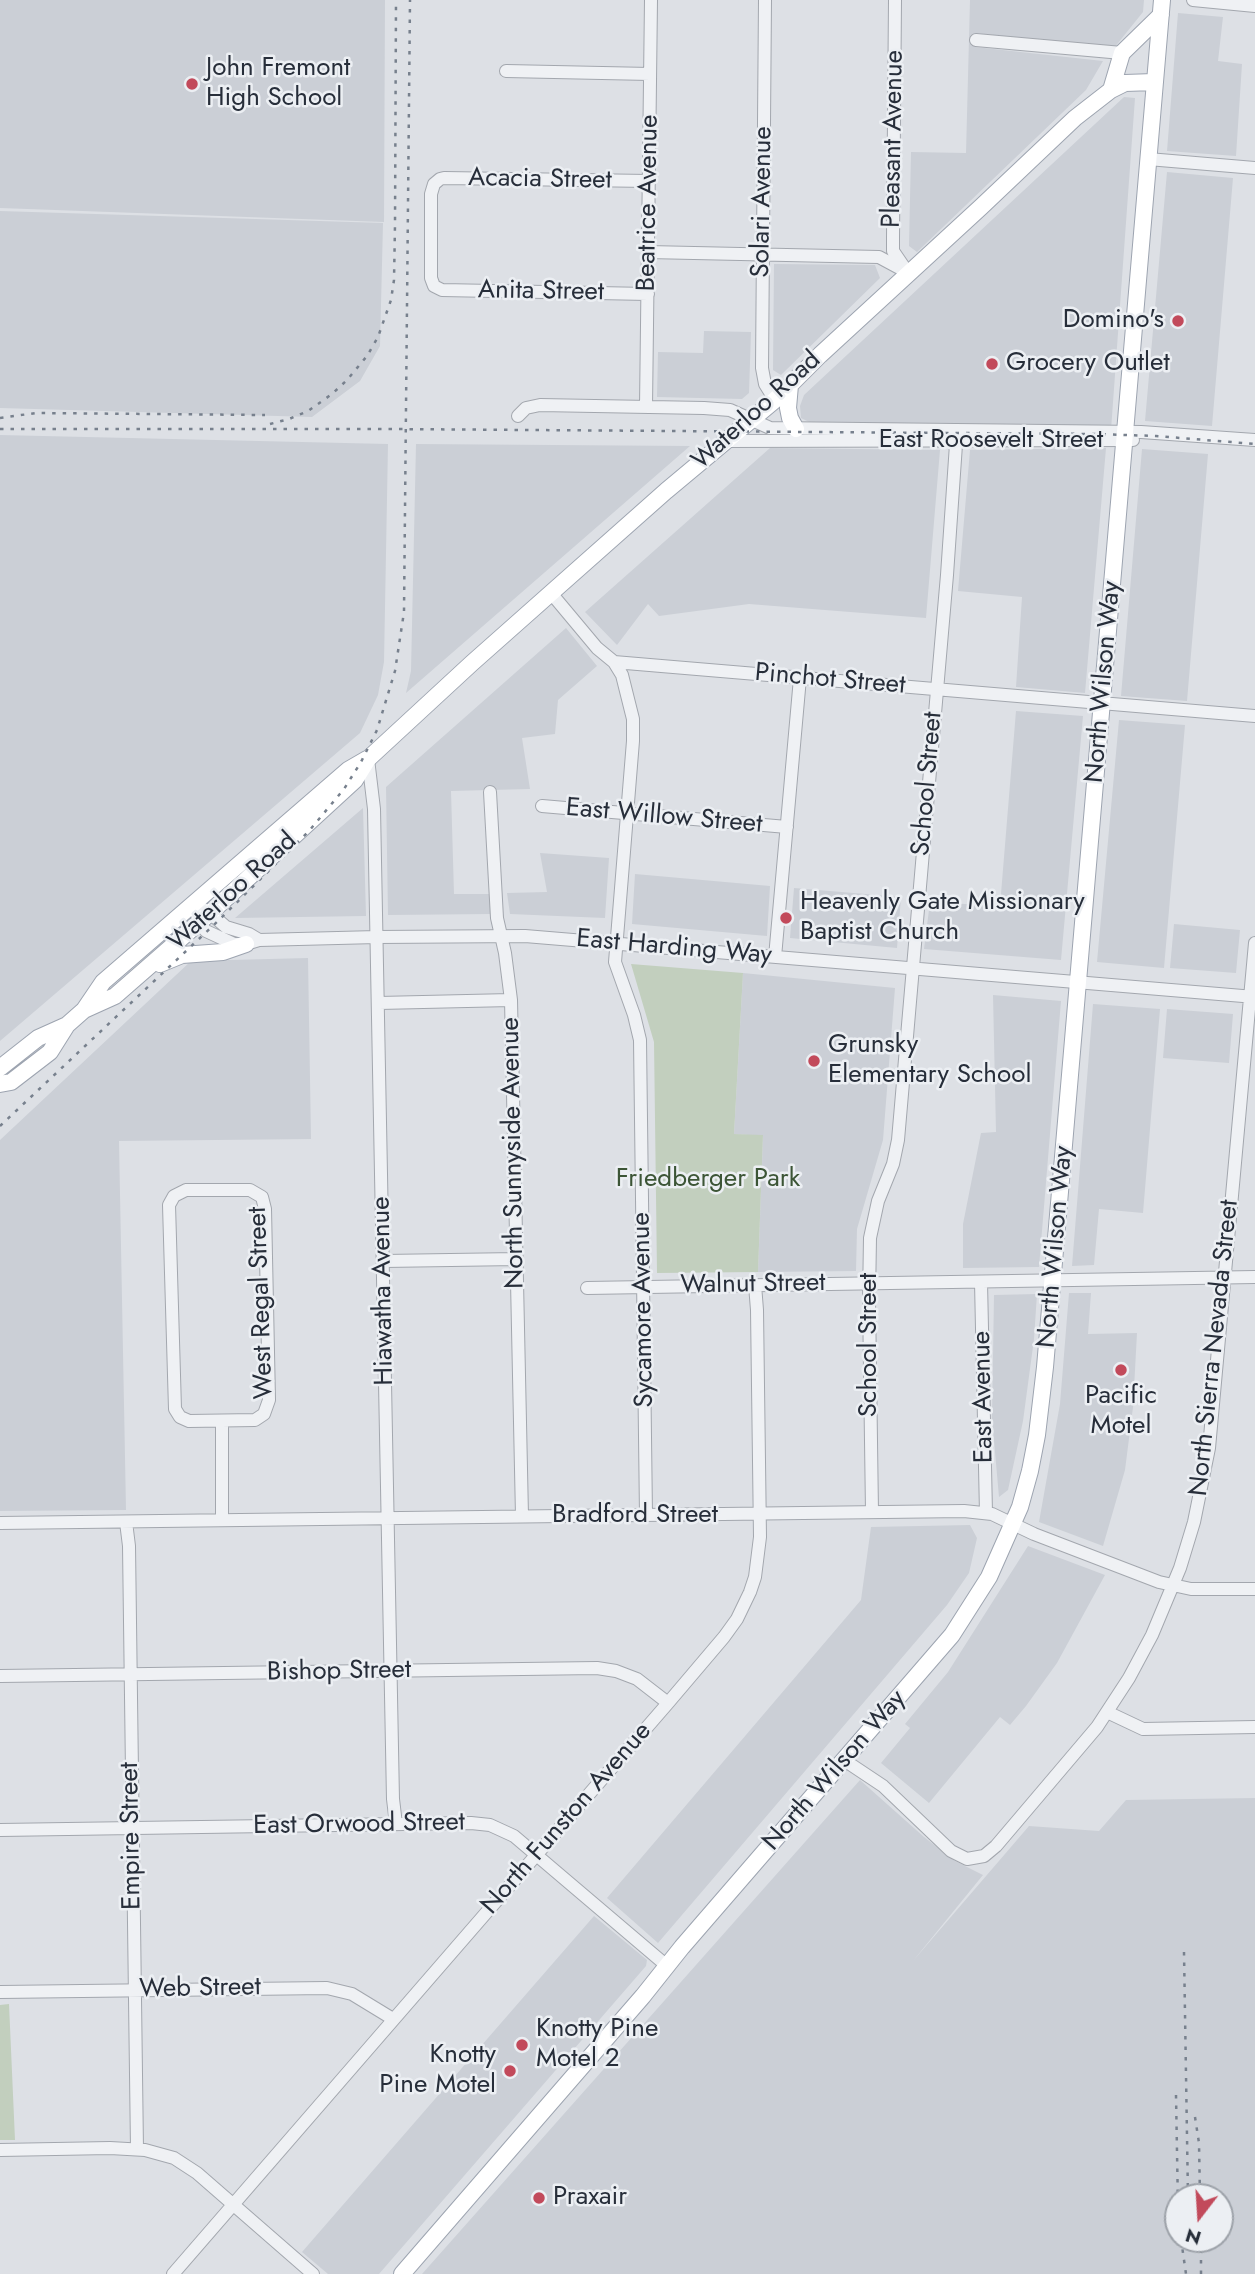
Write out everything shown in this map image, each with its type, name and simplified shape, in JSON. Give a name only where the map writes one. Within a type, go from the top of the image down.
[{"type":"main road","points":[[1111,90],[1122,53],[1161,7]]},
{"type":"main road","name":"North Wilson Way","points":[[402,2274],[952,1635],[989,1577],[1013,1524],[1030,1471],[1037,1435],[1053,1281],[1161,7]]},
{"type":"main road","name":"Waterloo Road","points":[[0,1084],[11,1082],[50,1052],[67,1025],[84,1010],[103,982],[348,770],[368,759],[551,593],[775,400],[1075,118],[1111,90],[1125,83],[1154,82]]},
{"type":"main road","points":[[790,385],[788,408],[796,429]]},
{"type":"main road","name":"Waterloo Road","points":[[84,1010],[115,996],[205,918],[355,780],[368,759]]},
{"type":"main road","points":[[144,971],[182,955],[223,952],[253,942]]},
{"type":"main road","name":"Waterloo Road","points":[[0,1068],[38,1038],[67,1025]]},
{"type":"street","name":"Beatrice Avenue","points":[[646,407],[650,0]]},
{"type":"street","name":"Solari Avenue","points":[[765,0],[762,368],[765,384],[775,400]]},
{"type":"street","name":"Pleasant Avenue","points":[[895,0],[892,239],[893,251],[908,273]]},
{"type":"street","points":[[1193,0],[1255,6]]},
{"type":"street","points":[[976,40],[1122,53]]},
{"type":"street","points":[[506,71],[650,74]]},
{"type":"street","points":[[1148,159],[1255,168]]},
{"type":"street","name":"Acacia Street","points":[[434,286],[430,278],[431,194],[434,184],[440,179],[649,181]]},
{"type":"street","points":[[648,252],[879,257],[908,273]]},
{"type":"street","name":"Anita Street","points":[[434,286],[442,290],[648,294]]},
{"type":"street","name":"East Roosevelt Street","points":[[518,416],[526,408],[540,405],[730,410],[770,428],[956,436]]},
{"type":"street","name":"East Roosevelt Street","points":[[726,441],[956,436],[1125,436],[1255,440]]},
{"type":"street","name":"School Street","points":[[872,1512],[872,1225],[896,1151],[937,689],[956,436]]},
{"type":"street","name":"East Roosevelt Street","points":[[1125,436],[1255,448]]},
{"type":"street","name":"Sycamore Avenue","points":[[551,593],[597,648],[614,662],[622,675],[633,719],[615,965],[634,1015],[639,1040],[646,1515]]},
{"type":"street","name":"Pinchot Street","points":[[614,662],[1255,716]]},
{"type":"street","points":[[775,957],[800,678]]},
{"type":"street","name":"Hiawatha Avenue","points":[[368,759],[374,810],[393,1800],[396,1824]]},
{"type":"street","name":"North Sunnyside Avenue","points":[[490,792],[497,918],[511,1000],[522,1516]]},
{"type":"street","name":"East Willow Street","points":[[542,806],[787,827]]},
{"type":"street","points":[[193,903],[205,918]]},
{"type":"street","name":"East Harding Way","points":[[205,918],[206,931],[224,941],[501,935],[1252,997]]},
{"type":"street","name":"North Sierra Nevada Street","points":[[844,1760],[883,1786],[951,1852],[967,1859],[984,1856],[996,1846],[1071,1760],[1107,1712],[1152,1635],[1191,1534],[1209,1448],[1255,943]]},
{"type":"street","points":[[379,1003],[511,1000]]},
{"type":"street","name":"West Regal Street","points":[[186,1190],[253,1191],[262,1197],[265,1209],[268,1407],[264,1414],[255,1420],[222,1421],[184,1420],[176,1413],[173,1398],[169,1205],[178,1192],[186,1190]]},
{"type":"street","points":[[384,1261],[517,1259]]},
{"type":"street","name":"Walnut Street","points":[[587,1288],[1255,1277]]},
{"type":"street","name":"East Avenue","points":[[981,1282],[986,1513]]},
{"type":"street","name":"North Funston Avenue","points":[[173,2274],[668,1703],[737,1619],[750,1592],[758,1562],[760,1515],[755,1285]]},
{"type":"street","points":[[222,1421],[222,1520]]},
{"type":"street","name":"Bradford Street","points":[[0,1523],[964,1511],[986,1513],[1034,1534],[1173,1586],[1200,1590],[1255,1590]]},
{"type":"street","name":"Empire Street","points":[[126,1522],[133,1828],[136,2149]]},
{"type":"street","name":"Bishop Street","points":[[0,1676],[597,1668],[616,1671],[637,1679],[668,1703]]},
{"type":"street","points":[[1107,1712],[1143,1729],[1255,1727]]},
{"type":"street","name":"East Orwood Street","points":[[0,1830],[471,1823],[490,1825],[514,1836],[537,1854],[667,1966]]},
{"type":"street","name":"Web Street","points":[[0,1992],[327,1988],[352,1994],[393,2019]]},
{"type":"street","points":[[0,2150],[136,2149],[174,2158],[197,2173],[313,2274]]},
{"type":"shaded area","name":"John Fremont High School","points":[[0,0],[385,0],[384,222],[0,208]]},
{"type":"shaded area","points":[[970,0],[1144,0],[1143,12],[1114,48],[975,33],[975,47],[1103,61],[1086,90],[917,252],[909,246],[911,152],[966,153]]},
{"type":"shaded area","points":[[1178,13],[1223,17],[1218,61],[1242,64],[1236,156],[1167,151]]},
{"type":"shaded area","points":[[1124,97],[1135,98],[1111,430],[811,423],[801,418],[800,406],[804,395]]},
{"type":"shaded area","points":[[1167,172],[1233,178],[1212,426],[1145,421]]},
{"type":"shaded area","points":[[0,211],[383,223],[380,346],[360,381],[312,417],[0,408]]},
{"type":"shaded area","points":[[774,264],[875,265],[880,278],[781,375],[773,370]]},
{"type":"shaded area","points":[[704,331],[751,332],[749,393],[742,399],[657,397],[658,352],[703,353]]},
{"type":"shaded area","points":[[0,435],[388,444],[384,662],[378,695],[360,733],[0,1041]]},
{"type":"shaded area","points":[[416,444],[690,446],[406,693],[411,671]]},
{"type":"shaded area","points":[[770,448],[940,450],[926,618],[749,604],[659,616],[648,604],[617,645],[585,612]]},
{"type":"shaded area","points":[[1106,448],[1085,693],[1016,687],[1022,597],[958,591],[970,450]]},
{"type":"shaded area","points":[[1142,449],[1208,454],[1187,701],[1121,696]]},
{"type":"shaded area","points":[[566,628],[597,666],[558,700],[555,734],[522,738],[530,789],[451,791],[454,894],[489,894],[492,914],[388,915],[386,787]]},
{"type":"shaded area","points":[[1016,711],[1083,716],[1061,960],[924,949],[930,902],[1000,906]]},
{"type":"shaded area","points":[[1119,720],[1185,725],[1164,968],[1097,962]]},
{"type":"shaded area","points":[[363,808],[366,916],[235,918],[306,857]]},
{"type":"shaded area","points":[[540,853],[609,858],[605,918],[510,914],[507,893],[547,892]]},
{"type":"shaded area","points":[[635,874],[770,886],[767,936],[632,924]]},
{"type":"shaded area","points":[[794,888],[901,897],[897,948],[790,938]]},
{"type":"shaded area","points":[[1174,924],[1240,930],[1236,973],[1170,968]]},
{"type":"shaded area","points":[[308,958],[311,1139],[119,1141],[126,1510],[0,1511],[0,1140],[191,961]]},
{"type":"shaded area","name":"Grunsky Elementary School","points":[[743,973],[895,988],[883,1140],[857,1229],[856,1271],[758,1272],[763,1136],[734,1134]]},
{"type":"shaded area","points":[[993,995],[1061,1001],[1039,1267],[963,1268],[963,1224],[981,1133],[996,1132]]},
{"type":"shaded area","points":[[1093,1004],[1160,1009],[1143,1213],[1099,1209],[1094,1265],[1072,1266]]},
{"type":"shaded area","points":[[1167,1009],[1233,1014],[1229,1063],[1163,1058]]},
{"type":"shaded area","points":[[1069,1293],[1091,1293],[1088,1334],[1137,1333],[1133,1407],[1125,1470],[1103,1546],[1039,1522],[1060,1404]]},
{"type":"shaded area","points":[[1037,1294],[1023,1421],[1008,1490],[999,1497],[992,1418],[994,1295]]},
{"type":"shaded area","points":[[970,1525],[977,1538],[969,1573],[947,1605],[658,1943],[607,1898],[861,1600],[871,1527]]},
{"type":"shaded area","points":[[1028,1546],[1105,1575],[1057,1663],[1026,1706],[1010,1725],[1000,1717],[929,1803],[881,1763],[910,1728],[905,1724],[948,1672]]},
{"type":"shaded area","points":[[860,1780],[955,1861],[983,1875],[913,1961],[1029,1826],[1099,1831],[1126,1800],[1255,1798],[1255,2274],[422,2274]]},
{"type":"shaded area","points":[[594,1916],[647,1960],[646,1966],[379,2274],[328,2274],[302,2252]]},
{"type":"green space","name":"Friedberger Park","points":[[631,964],[743,973],[734,1134],[763,1135],[758,1272],[657,1273],[654,1042]]},
{"type":"green space","points":[[9,2004],[15,2140],[0,2140],[0,2005]]},
{"type":"railway","points":[[270,424],[308,411],[347,380],[367,356],[378,337],[391,300],[395,225],[396,0]]},
{"type":"railway","points":[[0,1126],[218,921],[309,831],[344,789],[377,730],[395,671],[404,612],[410,0]]},
{"type":"railway","points":[[0,418],[36,413],[265,415]]},
{"type":"railway","points":[[0,429],[1095,434],[1255,444]]},
{"type":"railway","points":[[1184,1952],[1188,2183]]},
{"type":"railway","points":[[1176,2095],[1178,2183]]},
{"type":"railway","points":[[1195,2117],[1199,2143],[1200,2183]]},
{"type":"railway","points":[[1183,2253],[1186,2274]]},
{"type":"railway","points":[[1201,2253],[1201,2274]]},
{"type":"place","name":"John Fremont High School","points":[[192,84]]},
{"type":"place","name":"Domino's","points":[[1178,321]]},
{"type":"place","name":"Grocery Outlet","points":[[992,364]]},
{"type":"place","name":"Heavenly Gate Missionary Baptist Church","points":[[786,918]]},
{"type":"place","name":"Grunsky Elementary School","points":[[814,1061]]},
{"type":"place","name":"Pacific Motel","points":[[1121,1370]]},
{"type":"place","name":"Knotty Pine Motel 2","points":[[522,2045]]},
{"type":"place","name":"Knotty Pine Motel","points":[[510,2071]]},
{"type":"place","name":"Praxair","points":[[539,2198]]}]
